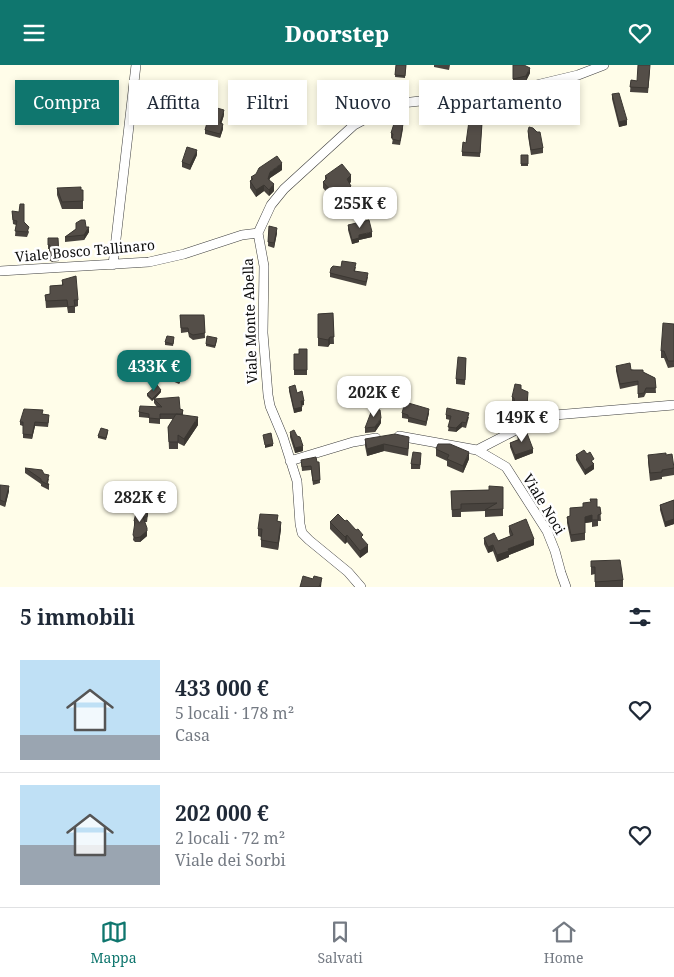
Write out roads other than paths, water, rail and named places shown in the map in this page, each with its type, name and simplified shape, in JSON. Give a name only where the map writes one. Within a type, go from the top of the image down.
[{"type":"street","points":[[113,265],[136,65]]},
{"type":"street","points":[[258,233],[271,205],[284,189],[354,125],[393,104],[511,91],[578,75],[604,65]]},
{"type":"street","name":"Viale Bosco Tallinaro","points":[[0,271],[149,262],[242,235],[258,233]]},
{"type":"street","name":"Viale Monte Abella","points":[[258,233],[264,266],[263,333],[268,395],[272,412],[297,481],[302,533],[309,541],[348,572],[361,587]]},
{"type":"street","points":[[290,461],[352,442],[394,435],[477,450],[543,416],[674,405]]},
{"type":"street","name":"Viale Noci","points":[[477,450],[506,467],[547,531],[556,551],[560,573],[566,587]]}]
